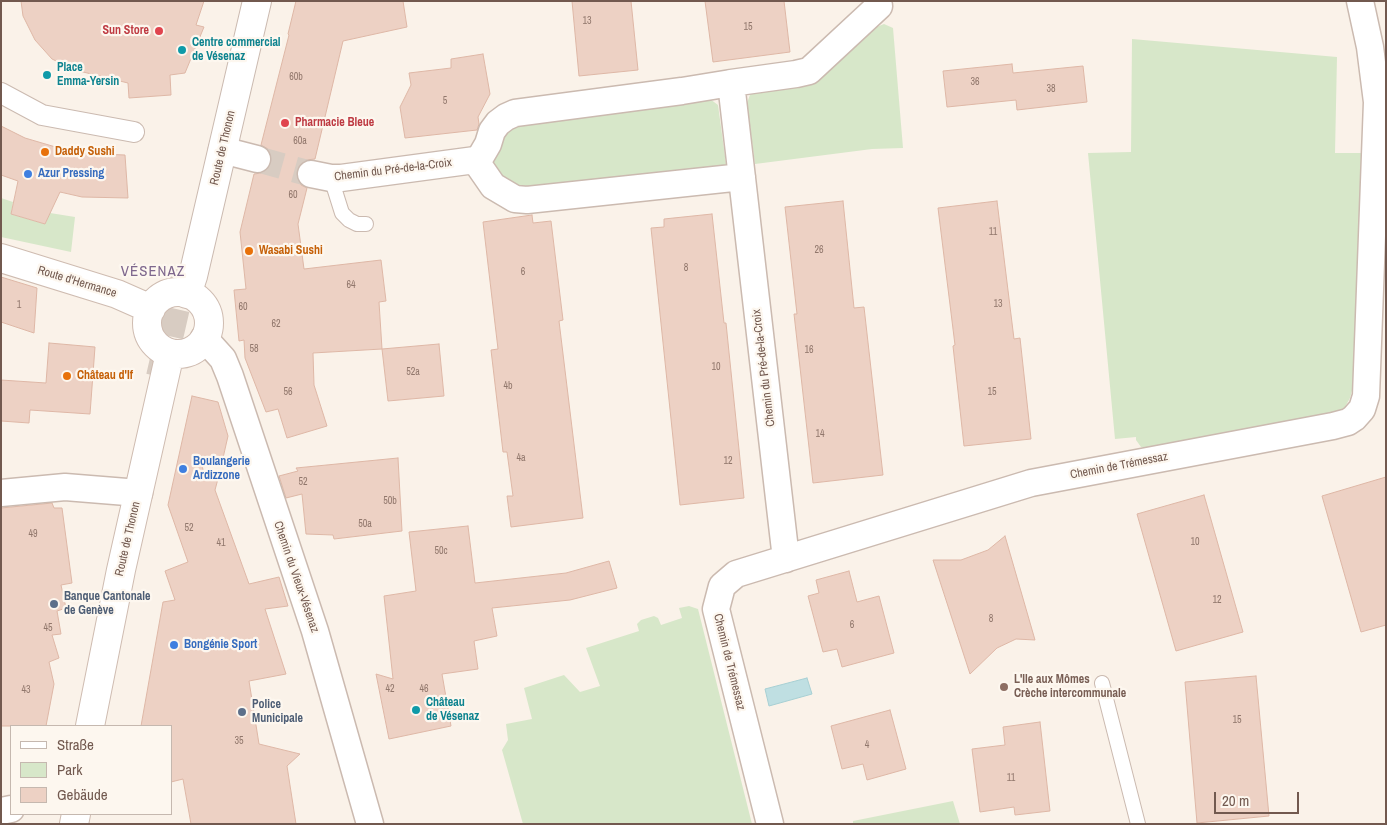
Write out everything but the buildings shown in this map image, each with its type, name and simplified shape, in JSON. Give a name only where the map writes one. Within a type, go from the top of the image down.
[{"type":"main road","name":"Route de Thonon","points":[[187,294],[193,276],[257,1]]},
{"type":"main road","name":"Route d'Hermance","points":[[1,258],[117,294],[151,309]]},
{"type":"main road","points":[[175,292],[187,294],[202,304],[207,313],[209,324],[207,334],[195,349],[185,353],[170,353],[157,346],[150,338],[147,318],[157,301],[165,295],[175,292]]},
{"type":"main road","name":"Route de Thonon","points":[[90,725],[104,650],[170,353]]},
{"type":"street","name":"Chemin de Trémessaz","points":[[770,824],[716,609],[722,586],[736,574],[1031,483],[1333,426],[1348,422],[1362,408],[1366,396],[1377,102],[1370,46],[1360,1]]},
{"type":"street","points":[[742,177],[527,200],[515,199],[493,186],[475,160],[481,156],[488,144],[492,131],[498,123],[506,116],[515,113],[682,91],[796,74],[809,70],[879,6]]},
{"type":"street","name":"Chemin du Pré-de-la-Croix","points":[[731,83],[786,559]]},
{"type":"street","points":[[1,93],[42,115],[134,132]]},
{"type":"street","points":[[222,150],[258,159]]},
{"type":"street","name":"Chemin du Pré-de-la-Croix","points":[[321,176],[475,160]]},
{"type":"street","name":"Chemin du Vieux-Vésenaz","points":[[204,338],[217,351],[227,368],[315,631],[370,824]]},
{"type":"street","points":[[1,493],[65,487],[139,493]]},
{"type":"lane","points":[[321,176],[342,214],[358,224],[366,224]]},
{"type":"lane","points":[[1102,683],[1138,824]]},
{"type":"green space","points":[[884,24],[893,28],[903,148],[872,149],[755,164],[747,103],[751,92]]},
{"type":"green space","points":[[1132,39],[1337,57],[1335,153],[1363,153],[1353,387],[1345,407],[1338,412],[1146,448],[1141,447],[1136,437],[1115,439],[1088,153],[1131,152]]},
{"type":"green space","points":[[710,99],[718,105],[727,171],[516,191],[487,164],[514,123]]},
{"type":"green space","points":[[1,198],[13,202],[11,214],[45,224],[50,213],[75,217],[71,252],[1,237]]},
{"type":"green space","points":[[689,606],[698,609],[752,824],[523,824],[502,750],[508,740],[506,724],[532,719],[524,688],[564,675],[580,692],[600,686],[586,648],[639,631],[637,624],[641,620],[654,616],[658,618],[661,625],[682,618],[679,608]]},
{"type":"green space","points":[[953,801],[960,824],[853,824],[853,821]]},
{"type":"water","points":[[807,678],[812,694],[769,706],[765,689]]},
{"type":"tunnel","points":[[257,159],[311,174]]},
{"type":"tunnel","points":[[160,377],[185,268]]},
{"type":"place","name":"Sun Store","points":[[159,31]]},
{"type":"place","name":"Centre commercial de Vésenaz","points":[[182,50]]},
{"type":"place","name":"Place Emma-Yersin","points":[[47,75]]},
{"type":"place","name":"Pharmacie Bleue","points":[[285,123]]},
{"type":"place","name":"Daddy Sushi","points":[[45,152]]},
{"type":"place","name":"Azur Pressing","points":[[28,174]]},
{"type":"place","name":"Wasabi Sushi","points":[[249,251]]},
{"type":"place","name":"Château d'If","points":[[67,376]]},
{"type":"place","name":"Boulangerie Ardizzone","points":[[183,469]]},
{"type":"place","name":"Banque Cantonale de Genève","points":[[54,604]]},
{"type":"place","name":"Bongénie Sport","points":[[174,645]]},
{"type":"place","name":"L'Ile aux Mômes Crèche intercommunale","points":[[1004,687]]},
{"type":"place","name":"Château de Vésenaz","points":[[416,710]]},
{"type":"place","name":"Police Municipale","points":[[242,712]]},
{"type":"district","name":"VÉSENAZ","points":[[153,272]]}]
